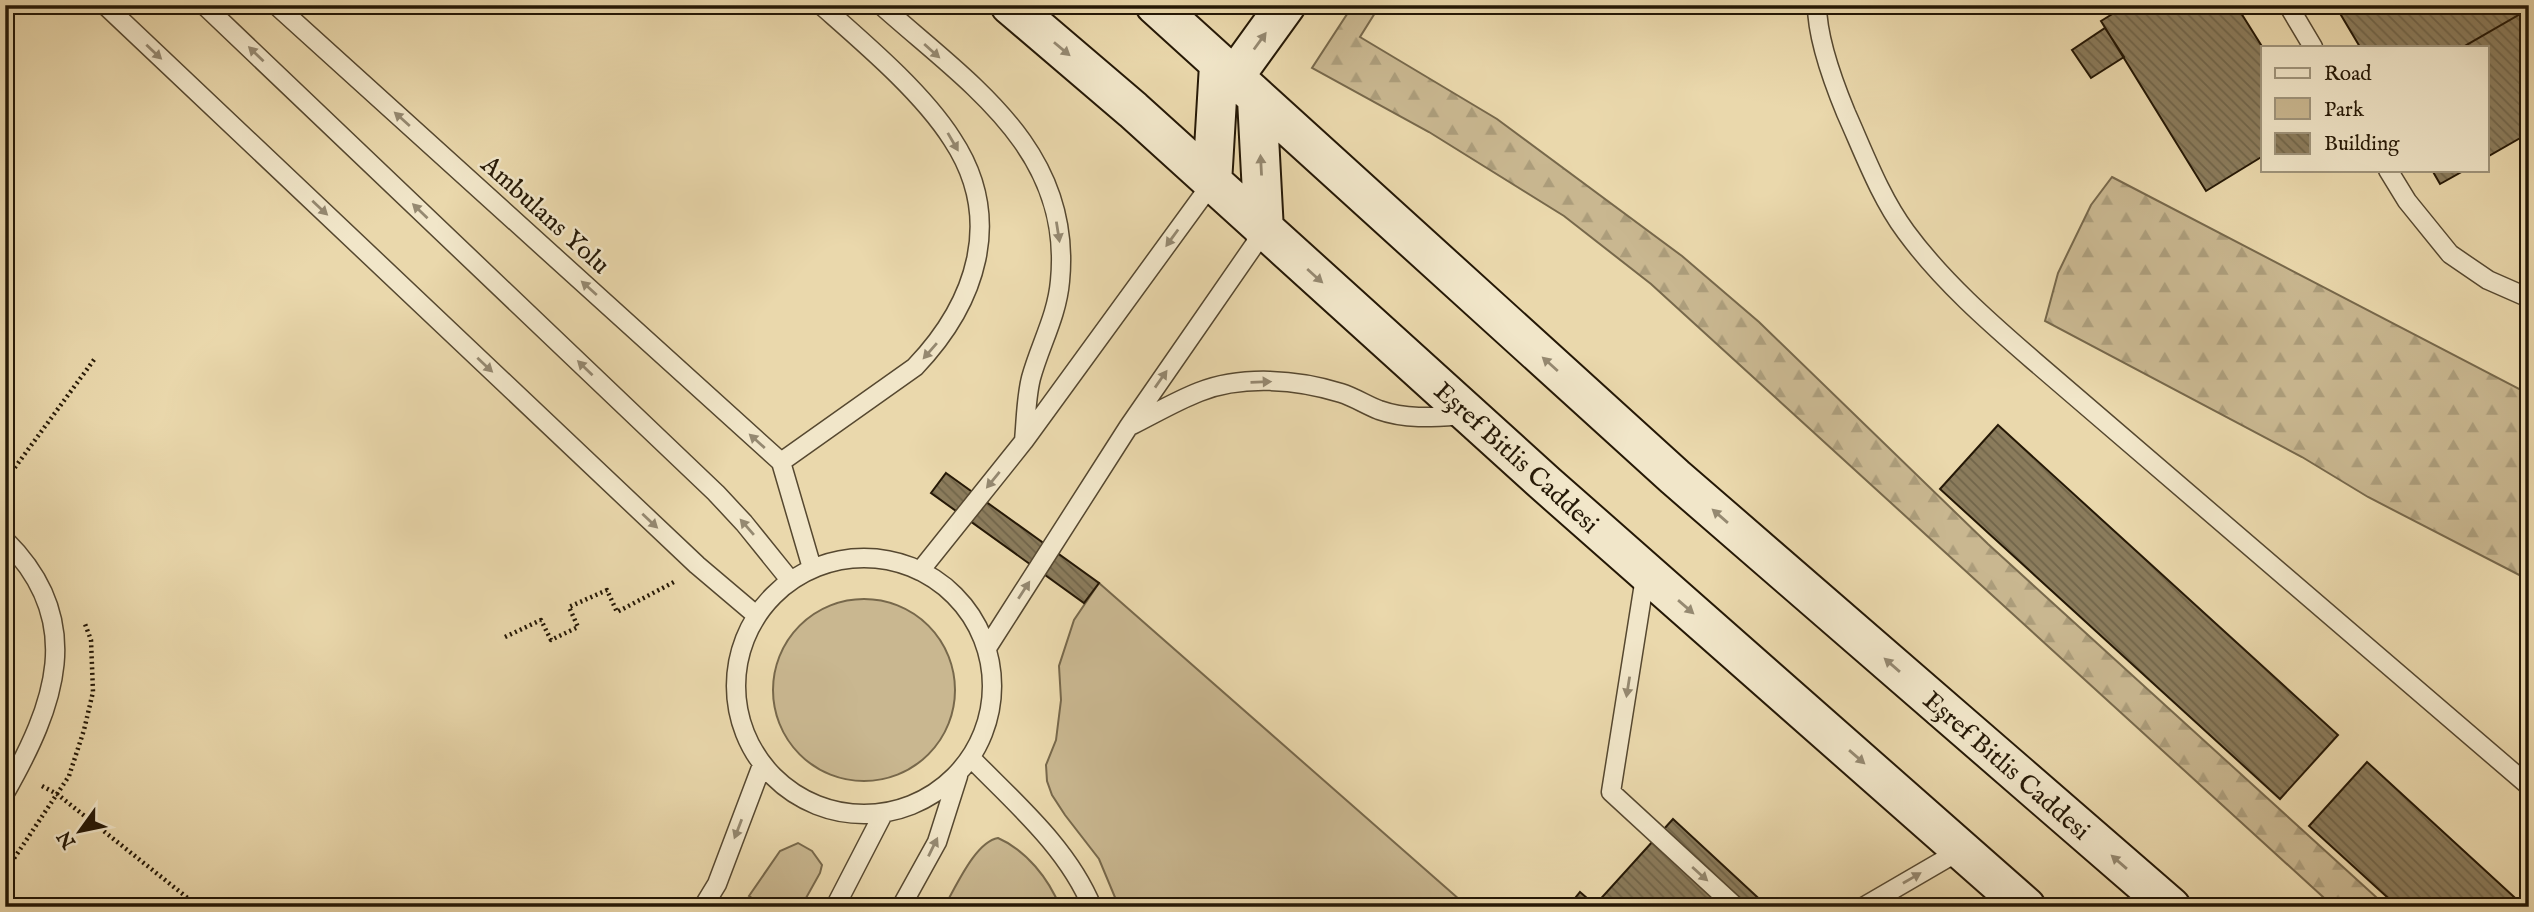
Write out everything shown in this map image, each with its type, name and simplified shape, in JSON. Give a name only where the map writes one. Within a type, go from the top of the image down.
[{"type":"main road","name":"Eşref Bitlis Caddesi","points":[[1010,5],[1133,110],[1264,231],[2026,907]]},
{"type":"main road","name":"Eşref Bitlis Caddesi","points":[[1155,5],[1675,477],[2171,907]]},
{"type":"main road","points":[[1212,183],[1237,80],[1286,5]]},
{"type":"main road","points":[[1237,80],[1264,231]]},
{"type":"lane","points":[[105,5],[697,565],[756,615]]},
{"type":"lane","points":[[204,5],[716,493],[790,580]]},
{"type":"lane","name":"Ambulans Yolu","points":[[276,5],[781,462]]},
{"type":"lane","points":[[812,568],[781,462],[892,386],[934,348],[954,319],[973,276],[978,254],[979,219],[968,170],[954,141],[934,114],[821,5]]},
{"type":"lane","points":[[881,5],[1004,115],[1034,156],[1047,186],[1056,214],[1061,247],[1060,281],[1055,315],[1031,381],[1024,441]]},
{"type":"lane","points":[[1817,5],[1831,78],[1874,178],[1905,232],[1938,270],[1978,312],[2529,786]]},
{"type":"lane","points":[[2288,5],[2313,46]]},
{"type":"lane","points":[[2389,172],[2407,201],[2450,254],[2488,280],[2529,298]]},
{"type":"lane","points":[[920,571],[1024,441],[1212,183]]},
{"type":"lane","points":[[987,648],[1129,426],[1264,231]]},
{"type":"lane","points":[[1129,426],[1200,391],[1230,384],[1266,381],[1301,383],[1342,393],[1381,411],[1423,418],[1470,414]]},
{"type":"lane","points":[[5,540],[17,552],[38,583],[50,607],[56,638],[54,677],[43,720],[11,768],[5,793]]},
{"type":"lane","points":[[848,558],[885,559],[920,571],[948,589],[970,613],[987,648],[993,685],[988,724],[971,758],[958,776],[924,801],[883,814],[837,813],[795,795],[762,765],[743,730],[735,691],[740,651],[756,615],[790,580],[812,568],[848,558]]},
{"type":"lane","points":[[1646,571],[1611,792],[1736,907]]},
{"type":"lane","points":[[971,758],[1065,859],[1092,907]]},
{"type":"lane","points":[[703,907],[717,884],[762,765]]},
{"type":"lane","points":[[901,907],[937,842],[958,776]]},
{"type":"lane","points":[[835,907],[883,814]]},
{"type":"lane","points":[[1863,907],[1961,850]]},
{"type":"path","points":[[5,481],[96,357]]},
{"type":"path","points":[[505,637],[541,620],[551,640],[578,627],[569,607],[607,590],[617,612],[667,587],[697,565]]},
{"type":"path","points":[[11,768],[57,794],[199,907]]},
{"type":"green space","points":[[1353,5],[1380,5],[1360,37],[1497,119],[1682,256],[1759,322],[1988,544],[2387,907],[2334,907],[1651,284],[1564,216],[1429,132],[1312,68]]},
{"type":"green space","points":[[2112,177],[2529,394],[2529,580],[2368,497],[2302,457],[2045,321],[2058,273],[2091,205]]},
{"type":"green space","points":[[1099,583],[1468,907],[1119,907],[1099,859],[1052,795],[1047,781],[1046,765],[1056,740],[1061,700],[1059,666],[1074,620]]},
{"type":"green space","points":[[864,599],[899,606],[928,626],[948,655],[955,690],[948,725],[928,754],[899,774],[864,781],[829,774],[800,754],[780,725],[773,690],[780,655],[800,626],[829,606]]},
{"type":"green space","points":[[998,838],[1018,850],[1035,866],[1050,886],[1060,907],[944,907],[974,856],[990,841]]},
{"type":"green space","points":[[798,843],[812,851],[822,865],[801,907],[765,907],[749,896],[780,851]]},
{"type":"building","points":[[2127,5],[2236,5],[2262,46],[2261,157],[2206,191],[2101,21]]},
{"type":"building","points":[[2335,5],[2529,5],[2529,9],[2465,46],[2359,46]]},
{"type":"building","points":[[2529,9],[2529,133],[2488,156],[2488,46],[2465,46]]},
{"type":"building","points":[[2105,28],[2124,57],[2091,78],[2072,50]]},
{"type":"building","points":[[2433,172],[2461,172],[2440,184]]},
{"type":"building","points":[[1998,425],[2338,735],[2280,799],[1940,489]]},
{"type":"building","points":[[946,473],[1099,583],[1084,603],[931,493]]},
{"type":"building","points":[[2367,762],[2525,907],[2398,907],[2309,826]]},
{"type":"building","points":[[1673,819],[1768,907],[1595,905]]},
{"type":"building","points":[[1580,892],[1595,905],[1597,907],[1568,907]]}]
